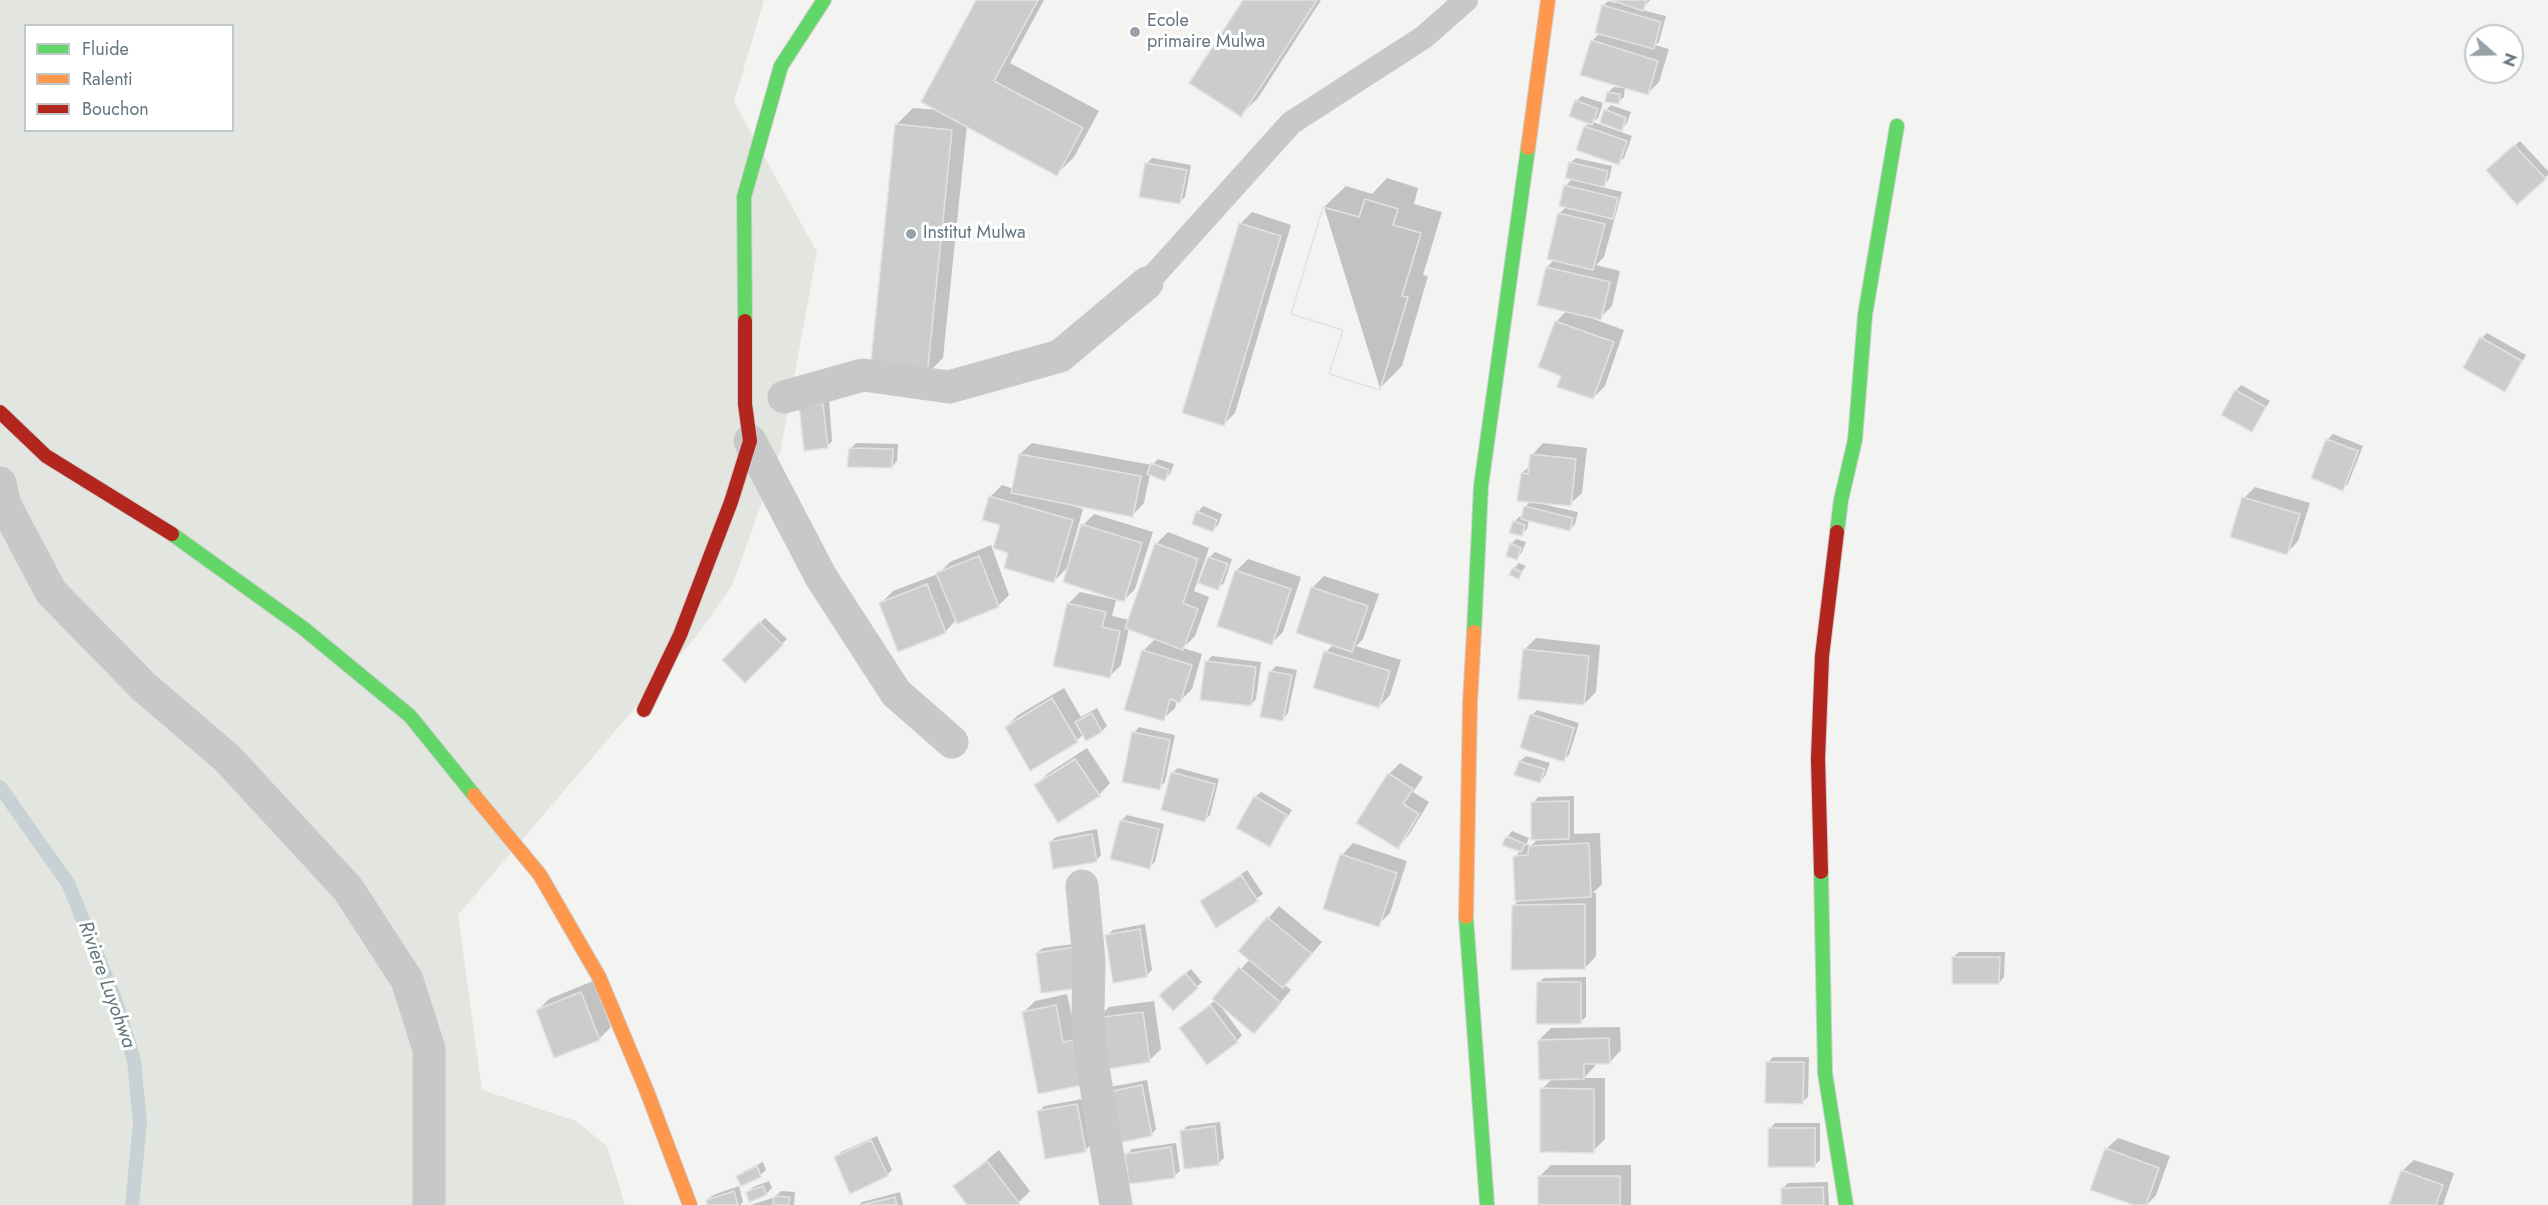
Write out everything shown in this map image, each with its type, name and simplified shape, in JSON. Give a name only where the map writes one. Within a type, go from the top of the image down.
[{"type":"street","points":[[824,0],[782,66],[744,196],[745,404],[750,441],[820,577],[896,693],[952,742]]},
{"type":"street","points":[[1487,1205],[1466,936],[1470,703],[1480,497],[1548,0]]},
{"type":"street","points":[[1846,1205],[1825,1072],[1818,759],[1822,656],[1840,500],[1855,440],[1865,315],[1897,126]]},
{"type":"street","points":[[784,397],[863,375],[949,387],[1060,356],[1147,283]]},
{"type":"street","points":[[0,412],[46,456],[159,524],[303,628],[410,716],[540,874],[598,977],[646,1089],[690,1205]]},
{"type":"street","points":[[644,710],[680,635],[731,502],[750,441]]},
{"type":"street","points":[[0,483],[5,505],[51,592],[144,687],[228,759],[348,889],[407,980],[429,1049],[429,1205]]},
{"type":"street","points":[[1082,886],[1089,960],[1090,1050],[1116,1205]]},
{"type":"lane","points":[[1147,283],[1291,123],[1424,37],[1466,0]]},
{"type":"shaded area","points":[[0,0],[764,0],[734,102],[817,252],[781,449],[732,586],[698,634],[458,915],[482,1090],[576,1121],[607,1146],[625,1205],[0,1205]]},
{"type":"building","points":[[976,0],[1038,0],[994,81],[1083,128],[1057,176],[921,102]]},
{"type":"building","points":[[1243,0],[1317,0],[1241,117],[1189,83]]},
{"type":"building","points":[[1611,0],[1647,0],[1643,11]]},
{"type":"building","points":[[1602,5],[1661,22],[1654,49],[1595,33]]},
{"type":"building","points":[[1591,40],[1658,61],[1648,95],[1580,75]]},
{"type":"building","points":[[1607,92],[1620,94],[1619,104],[1605,102]]},
{"type":"building","points":[[1575,100],[1598,109],[1592,125],[1569,116]]},
{"type":"building","points":[[1604,109],[1626,118],[1622,131],[1600,123]]},
{"type":"building","points":[[895,124],[952,130],[927,377],[870,371]]},
{"type":"building","points":[[1584,126],[1627,141],[1619,165],[1576,150]]},
{"type":"building","points":[[2514,145],[2546,179],[2517,205],[2486,170]]},
{"type":"building","points":[[1569,162],[1608,171],[1604,187],[1565,178]]},
{"type":"building","points":[[1145,163],[1187,170],[1180,204],[1139,197]]},
{"type":"building","points":[[1564,185],[1618,198],[1613,219],[1559,206]]},
{"type":"building","points":[[1365,199],[1398,209],[1393,225],[1421,233],[1402,296],[1408,297],[1380,390],[1329,374],[1343,330],[1291,314],[1323,207],[1359,217]]},
{"type":"building","points":[[1365,199],[1398,209],[1393,225],[1421,233],[1402,296],[1408,297],[1380,390],[1329,374],[1343,330],[1291,314],[1323,207],[1359,217]]},
{"type":"building","points":[[1558,213],[1605,224],[1593,270],[1547,259]]},
{"type":"building","points":[[1239,223],[1281,236],[1224,426],[1182,413]]},
{"type":"building","points":[[1546,267],[1610,282],[1601,320],[1537,305]]},
{"type":"building","points":[[1555,321],[1614,342],[1593,399],[1557,387],[1561,376],[1538,367]]},
{"type":"building","points":[[2480,337],[2522,361],[2505,392],[2463,368]]},
{"type":"building","points":[[2235,390],[2266,407],[2252,432],[2221,415]]},
{"type":"building","points":[[823,404],[828,448],[804,451],[799,406]]},
{"type":"building","points":[[2326,439],[2358,451],[2343,491],[2311,478]]},
{"type":"building","points":[[849,448],[893,449],[892,468],[847,467]]},
{"type":"building","points":[[1019,454],[1141,476],[1133,517],[1011,493]]},
{"type":"building","points":[[1530,454],[1576,459],[1571,506],[1517,501],[1521,473],[1528,474]]},
{"type":"building","points":[[1151,463],[1169,470],[1165,481],[1147,474]]},
{"type":"building","points":[[989,496],[1073,520],[1054,583],[1004,568],[1008,553],[993,548],[1000,525],[982,520]]},
{"type":"building","points":[[2242,497],[2300,514],[2287,555],[2230,537]]},
{"type":"building","points":[[1524,506],[1573,518],[1570,531],[1521,519]]},
{"type":"building","points":[[1196,511],[1217,520],[1213,532],[1192,524]]},
{"type":"building","points":[[1513,521],[1525,525],[1522,536],[1509,533]]},
{"type":"building","points":[[1081,524],[1142,543],[1124,602],[1063,582]]},
{"type":"building","points":[[1155,543],[1198,559],[1183,603],[1198,609],[1183,650],[1125,628]]},
{"type":"building","points":[[1510,543],[1521,548],[1517,560],[1506,556]]},
{"type":"building","points":[[979,556],[999,607],[957,624],[936,573]]},
{"type":"building","points":[[1208,557],[1228,564],[1218,590],[1198,583]]},
{"type":"building","points":[[1512,568],[1522,572],[1519,579],[1509,575]]},
{"type":"building","points":[[1235,570],[1291,589],[1272,645],[1217,626]]},
{"type":"building","points":[[927,584],[946,633],[898,652],[879,603]]},
{"type":"building","points":[[1311,587],[1368,606],[1352,652],[1296,633]]},
{"type":"building","points":[[1067,603],[1106,612],[1102,627],[1120,631],[1110,678],[1053,666]]},
{"type":"building","points":[[759,622],[783,645],[745,683],[722,660]]},
{"type":"building","points":[[1523,649],[1589,656],[1584,705],[1518,699]]},
{"type":"building","points":[[1142,650],[1192,665],[1180,703],[1170,699],[1164,721],[1124,710]]},
{"type":"building","points":[[1324,651],[1390,671],[1379,708],[1313,688]]},
{"type":"building","points":[[1205,661],[1256,667],[1251,706],[1200,700]]},
{"type":"building","points":[[1269,671],[1292,675],[1283,721],[1260,717]]},
{"type":"building","points":[[1052,698],[1078,742],[1030,771],[1005,727]]},
{"type":"building","points":[[1092,713],[1102,732],[1086,741],[1075,722]]},
{"type":"building","points":[[1530,714],[1574,728],[1564,762],[1520,748]]},
{"type":"building","points":[[1132,732],[1170,740],[1160,790],[1122,782]]},
{"type":"building","points":[[1075,759],[1100,796],[1058,823],[1034,785]]},
{"type":"building","points":[[1519,761],[1545,769],[1540,783],[1514,775]]},
{"type":"building","points":[[1171,772],[1215,784],[1205,822],[1161,810]]},
{"type":"building","points":[[1388,773],[1413,789],[1403,804],[1419,814],[1398,849],[1356,823]]},
{"type":"building","points":[[1254,796],[1287,815],[1270,847],[1236,828]]},
{"type":"building","points":[[1569,801],[1569,839],[1531,840],[1531,802]]},
{"type":"building","points":[[1120,820],[1159,829],[1150,869],[1110,859]]},
{"type":"building","points":[[1092,834],[1097,862],[1053,869],[1049,842]]},
{"type":"building","points":[[1506,836],[1525,844],[1521,852],[1502,845]]},
{"type":"building","points":[[1589,843],[1591,897],[1515,901],[1513,856],[1528,855],[1529,846]]},
{"type":"building","points":[[1340,854],[1397,873],[1379,927],[1323,909]]},
{"type":"building","points":[[1241,875],[1258,901],[1216,928],[1200,901]]},
{"type":"building","points":[[1585,904],[1585,969],[1511,970],[1512,905]]},
{"type":"building","points":[[1267,917],[1312,954],[1283,988],[1238,951]]},
{"type":"building","points":[[1140,929],[1147,977],[1113,983],[1105,935]]},
{"type":"building","points":[[1075,947],[1081,988],[1041,993],[1036,953]]},
{"type":"building","points":[[1952,957],[2000,957],[1999,984],[1952,984]]},
{"type":"building","points":[[1239,967],[1281,1003],[1254,1034],[1212,999]]},
{"type":"building","points":[[1185,973],[1198,988],[1173,1011],[1159,995]]},
{"type":"building","points":[[1537,982],[1581,982],[1581,1024],[1536,1024]]},
{"type":"building","points":[[581,992],[600,1040],[554,1058],[536,1010]]},
{"type":"building","points":[[1056,1005],[1063,1042],[1073,1040],[1082,1085],[1038,1094],[1022,1012]]},
{"type":"building","points":[[1210,1005],[1238,1042],[1207,1065],[1179,1028]]},
{"type":"building","points":[[1143,1012],[1150,1062],[1102,1070],[1095,1018]]},
{"type":"building","points":[[1609,1038],[1610,1064],[1584,1064],[1584,1079],[1539,1080],[1538,1040]]},
{"type":"building","points":[[1766,1062],[1804,1062],[1803,1104],[1765,1103]]},
{"type":"building","points":[[1142,1085],[1152,1136],[1112,1144],[1103,1093]]},
{"type":"building","points":[[1540,1088],[1594,1089],[1594,1153],[1540,1152]]},
{"type":"building","points":[[1077,1104],[1086,1152],[1045,1159],[1037,1111]]},
{"type":"building","points":[[1215,1126],[1219,1165],[1184,1169],[1180,1131]]},
{"type":"building","points":[[1768,1128],[1815,1128],[1815,1167],[1768,1167]]},
{"type":"building","points":[[871,1140],[888,1176],[850,1194],[834,1157]]},
{"type":"building","points":[[1171,1147],[1175,1178],[1129,1184],[1125,1154]]},
{"type":"building","points":[[2105,1148],[2159,1168],[2146,1205],[2134,1205],[2090,1190]]},
{"type":"building","points":[[987,1161],[1019,1205],[967,1205],[953,1186]]},
{"type":"building","points":[[757,1166],[761,1177],[741,1186],[736,1176]]},
{"type":"building","points":[[2401,1170],[2443,1185],[2436,1205],[2389,1205]]},
{"type":"building","points":[[1538,1176],[1620,1176],[1620,1205],[1538,1205]]},
{"type":"building","points":[[763,1186],[767,1195],[749,1202],[746,1192]]},
{"type":"building","points":[[1823,1187],[1824,1205],[1781,1205],[1781,1188]]},
{"type":"building","points":[[734,1191],[738,1205],[707,1205],[706,1200]]},
{"type":"building","points":[[774,1196],[790,1197],[789,1205],[773,1205]]},
{"type":"building","points":[[895,1197],[897,1205],[862,1205]]},
{"type":"waterway","name":"Riviere Luyohwa","points":[[0,787],[68,883],[117,1004],[134,1061],[140,1123],[132,1205]]},
{"type":"traffic: fast","points":[[745,321],[744,197],[781,66],[824,0]]},
{"type":"traffic: fast","points":[[1837,532],[1841,500],[1855,440],[1865,315],[1897,126]]},
{"type":"traffic: fast","points":[[1474,632],[1481,486],[1528,148]]},
{"type":"traffic: fast","points":[[172,534],[303,628],[410,716],[474,795]]},
{"type":"traffic: fast","points":[[1821,872],[1825,1073],[1846,1205]]},
{"type":"traffic: fast","points":[[1466,917],[1487,1205]]},
{"type":"traffic: slow","points":[[1528,148],[1548,0]]},
{"type":"traffic: slow","points":[[1466,917],[1470,703],[1474,632]]},
{"type":"traffic: slow","points":[[474,795],[540,875],[599,977],[646,1089],[690,1205]]},
{"type":"traffic: jam","points":[[644,710],[680,635],[731,502],[750,441],[745,404],[745,321]]},
{"type":"traffic: jam","points":[[0,412],[46,456],[172,534]]},
{"type":"traffic: jam","points":[[1821,872],[1818,759],[1822,656],[1837,532]]},
{"type":"place","name":"Ecole primaire Mulwa","points":[[1135,32]]},
{"type":"place","name":"Institut Mulwa","points":[[911,234]]}]
